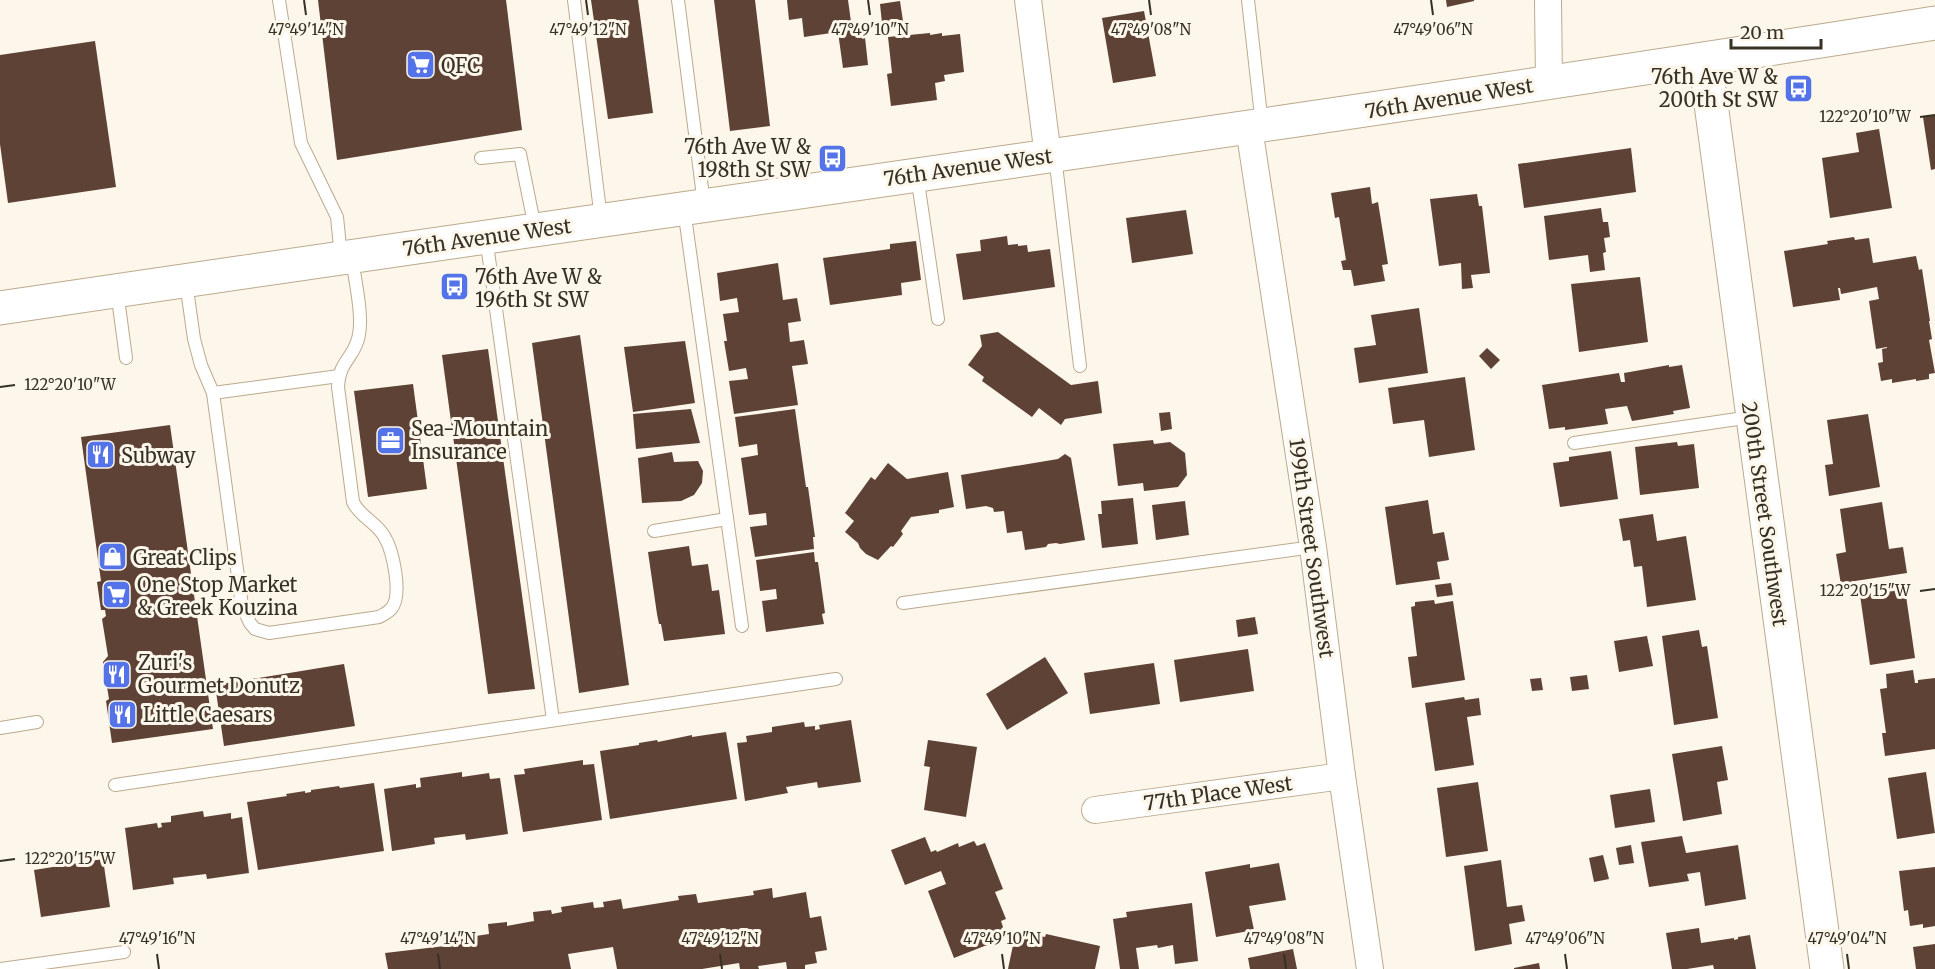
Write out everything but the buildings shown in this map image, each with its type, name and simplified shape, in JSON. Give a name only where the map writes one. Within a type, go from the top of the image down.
[{"type":"street","points":[[1028,0],[1051,155]]},
{"type":"street","points":[[1548,0],[1550,83]]},
{"type":"street","name":"76th Avenue West","points":[[0,308],[917,174],[1256,127],[1935,23]]},
{"type":"street","name":"200th Street Southwest","points":[[1705,59],[1827,969]]},
{"type":"street","name":"199th Street Southwest","points":[[1256,127],[1313,547],[1341,776],[1370,969]]},
{"type":"street","name":"77th Place West","points":[[1095,810],[1341,776]]},
{"type":"lane","points":[[186,281],[194,339],[201,365],[213,393],[242,606],[250,623],[261,632],[279,632],[380,617],[391,609],[397,597],[390,549],[378,528],[358,512],[353,502],[338,387],[343,364],[353,352],[358,337],[359,321],[338,216],[301,143],[279,0]]},
{"type":"lane","points":[[574,0],[602,220]]},
{"type":"lane","points":[[678,0],[694,207],[727,519],[742,626]]},
{"type":"lane","points":[[1248,0],[1256,127]]},
{"type":"lane","points":[[481,158],[520,154],[536,230]]},
{"type":"lane","points":[[1051,155],[1080,366]]},
{"type":"lane","points":[[917,174],[938,319]]},
{"type":"lane","points":[[486,237],[553,720]]},
{"type":"lane","points":[[117,290],[126,358]]},
{"type":"lane","points":[[213,393],[339,376]]},
{"type":"lane","points":[[1574,443],[1752,417]]},
{"type":"lane","points":[[654,531],[727,519]]},
{"type":"lane","points":[[903,603],[1313,547]]},
{"type":"lane","points":[[115,785],[836,678]]},
{"type":"lane","points":[[0,728],[37,722]]},
{"type":"lane","points":[[0,969],[124,952]]},
{"type":"place","name":"QFC","points":[[420,65]]},
{"type":"place","name":"76th Ave W & 200th St SW","points":[[1799,88]]},
{"type":"place","name":"76th Ave W & 198th St SW","points":[[832,158]]},
{"type":"place","name":"76th Ave W & 196th St SW","points":[[454,287]]},
{"type":"place","name":"Sea-Mountain Insurance","points":[[390,440]]},
{"type":"place","name":"Subway","points":[[100,455]]},
{"type":"place","name":"Great Clips","points":[[112,557]]},
{"type":"place","name":"One Stop Market & Greek Kouzina","points":[[116,595]]},
{"type":"place","name":"Zuri's Gourmet Donutz","points":[[117,674]]},
{"type":"place","name":"Little Caesars","points":[[122,714]]}]
